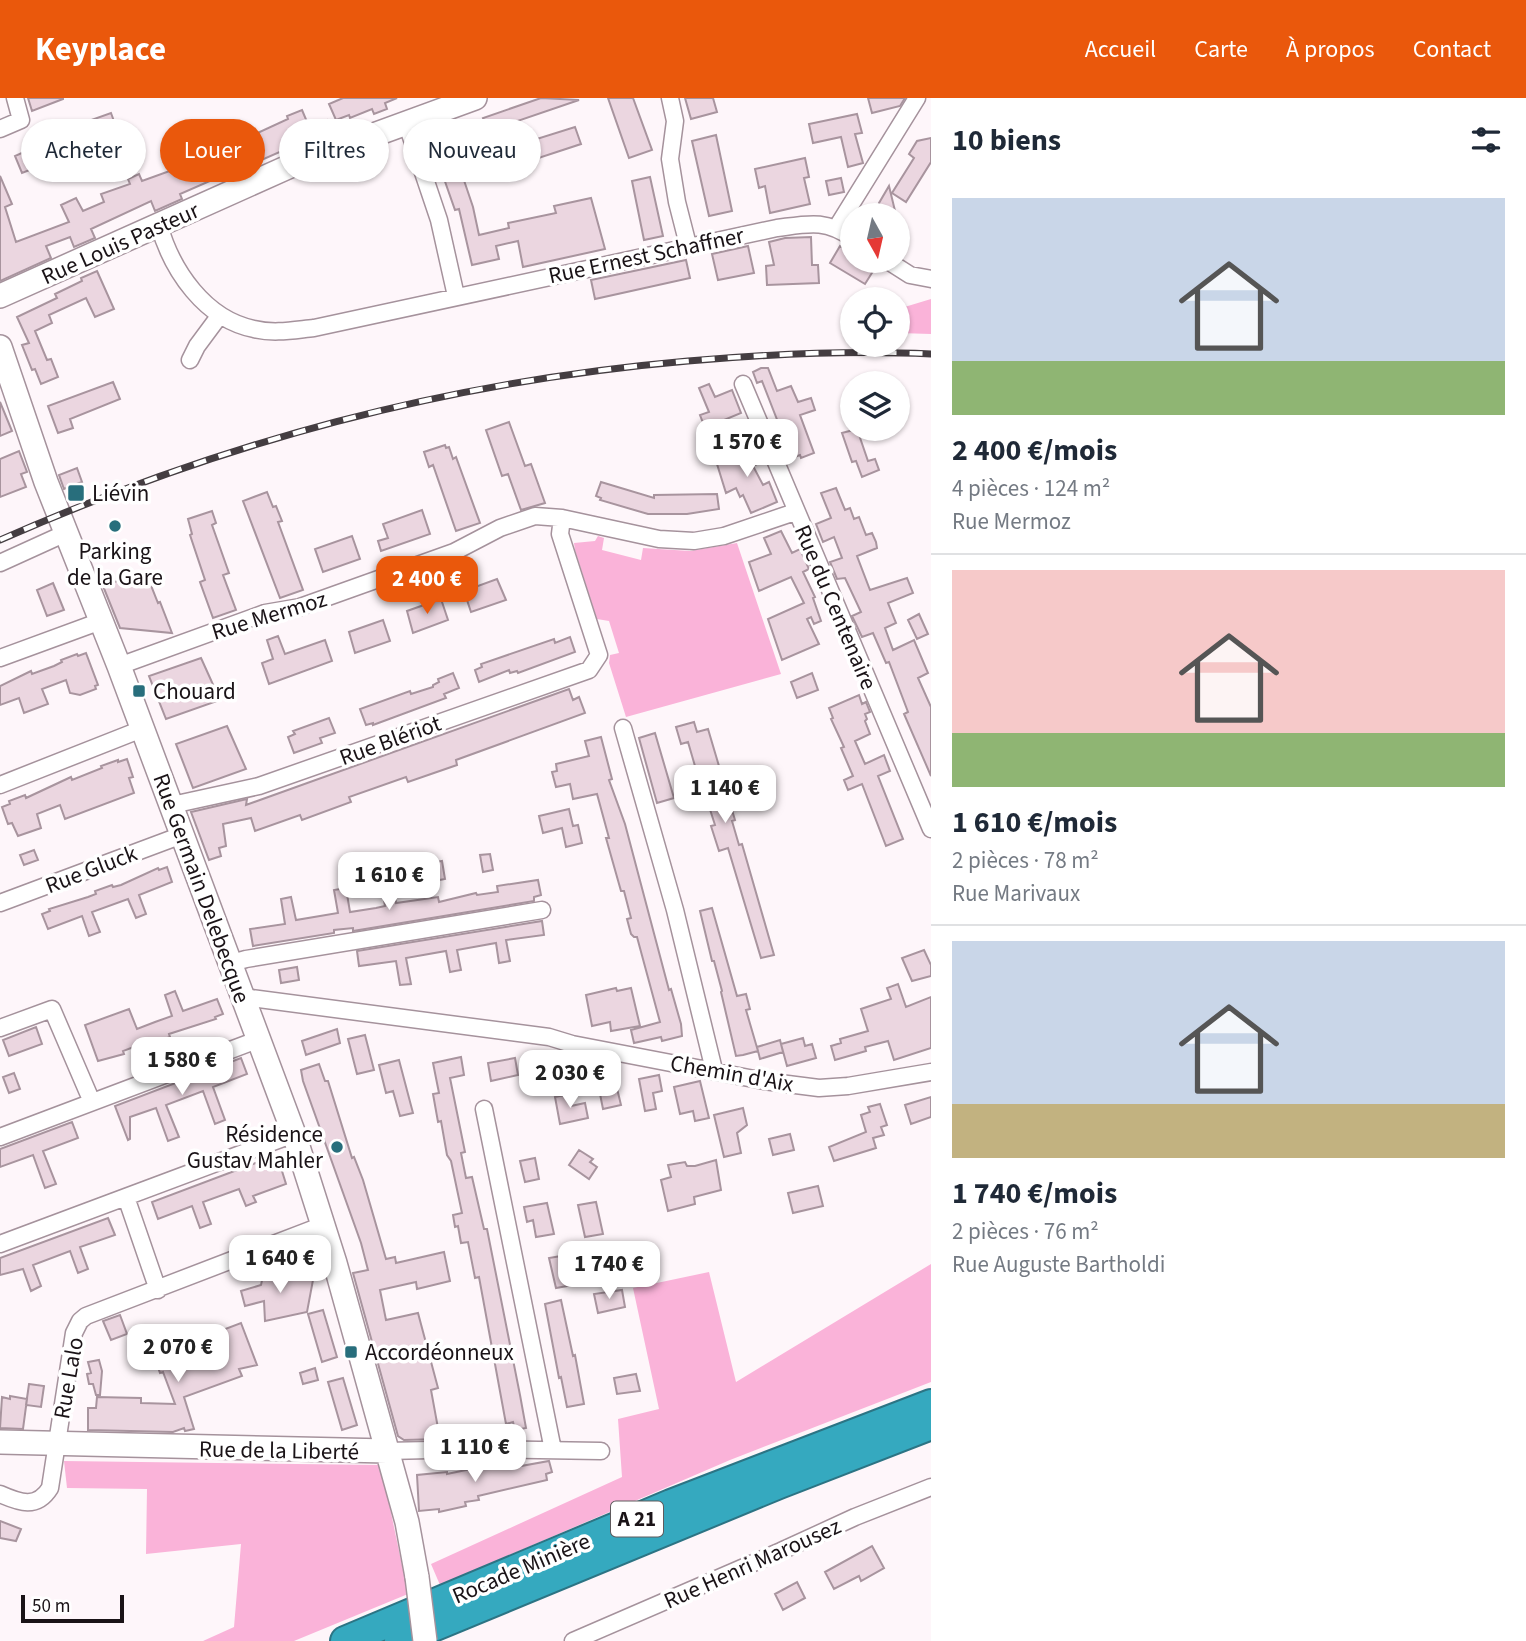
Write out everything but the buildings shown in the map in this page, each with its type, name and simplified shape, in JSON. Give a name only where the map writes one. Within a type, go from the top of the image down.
[{"type":"highway","name":"Rocade Minière","points":[[345,1641],[671,1504],[931,1404]]},
{"type":"highway","name":"Rocade Minière","points":[[399,1641],[779,1484],[931,1425]]},
{"type":"street","points":[[0,130],[21,120],[15,98]]},
{"type":"street","name":"Rue Louis Pasteur","points":[[415,119],[475,98]]},
{"type":"street","points":[[670,98],[675,121],[670,159],[688,245]]},
{"type":"street","points":[[840,230],[836,227],[917,98]]},
{"type":"street","name":"Rue Louis Pasteur","points":[[0,296],[297,163],[403,123]]},
{"type":"street","points":[[426,182],[439,220],[456,296]]},
{"type":"street","name":"Rue Ernest Schaffner","points":[[159,225],[166,248],[186,282],[202,300],[236,325],[284,332],[314,328],[688,245],[810,224],[836,227]]},
{"type":"street","points":[[907,273],[931,279]]},
{"type":"street","points":[[190,360],[220,315]]},
{"type":"street","name":"Rue Germain Delebecque","points":[[0,347],[26,426],[172,805],[228,964],[294,1134],[323,1225],[387,1451],[415,1561],[425,1641]]},
{"type":"street","name":"Rue du Centenaire","points":[[743,384],[931,829]]},
{"type":"street","points":[[562,517],[659,539],[694,541],[724,536],[795,512]]},
{"type":"street","name":"Rue Mermoz","points":[[119,666],[265,613],[300,607],[454,552],[500,528],[535,516],[562,517]]},
{"type":"street","name":"Rue Blériot","points":[[172,805],[272,781],[589,670],[599,655],[560,534],[562,517]]},
{"type":"street","points":[[0,563],[66,533]]},
{"type":"street","points":[[0,658],[102,621]]},
{"type":"street","points":[[623,728],[675,910],[714,1070]]},
{"type":"street","points":[[0,785],[142,729]]},
{"type":"street","name":"Rue Gluck","points":[[0,903],[182,835]]},
{"type":"street","points":[[228,964],[542,910]]},
{"type":"street","name":"Chemin d'Aix","points":[[243,997],[549,1037],[572,1044],[764,1081],[818,1088],[848,1086],[931,1072]]},
{"type":"street","points":[[0,1028],[52,1009],[92,1102]]},
{"type":"street","points":[[0,1137],[257,1040]]},
{"type":"street","points":[[484,1109],[553,1450]]},
{"type":"street","points":[[0,1244],[294,1134]]},
{"type":"street","points":[[126,1197],[158,1290]]},
{"type":"street","name":"Rue Lalo","points":[[0,1494],[15,1501],[32,1503],[44,1499],[50,1488],[76,1327],[86,1316],[323,1225]]},
{"type":"street","name":"Rue de la Liberté","points":[[0,1442],[387,1451],[601,1451]]},
{"type":"street","name":"Rue Henri Marousez","points":[[573,1641],[855,1517],[931,1487]]},
{"type":"shaded area","points":[[931,299],[931,334],[910,333],[910,305]]},
{"type":"shaded area","points":[[598,536],[604,538],[602,550],[641,560],[643,548],[690,551],[737,543],[781,674],[626,717],[609,663],[610,655],[619,653],[609,621],[597,619],[575,550],[574,543],[595,541]]},
{"type":"shaded area","points":[[931,1264],[931,1382],[730,1460],[440,1585],[431,1564],[622,1477],[618,1419],[659,1409],[633,1288],[709,1272],[736,1382]]},
{"type":"shaded area","points":[[64,1461],[381,1465],[408,1594],[294,1641],[203,1641],[234,1627],[241,1544],[146,1554],[147,1489],[67,1488]]},
{"type":"railway","points":[[0,540],[167,474],[252,446],[422,401],[509,384],[688,361],[810,353],[931,354]]},
{"type":"place","name":"Liévin","points":[[76,493]]},
{"type":"place","name":"Parking de la Gare","points":[[115,526]]},
{"type":"place","name":"Chouard","points":[[139,691]]},
{"type":"place","name":"Résidence Gustav Mahler","points":[[337,1147]]},
{"type":"place","name":"Accordéonneux","points":[[351,1352]]}]
